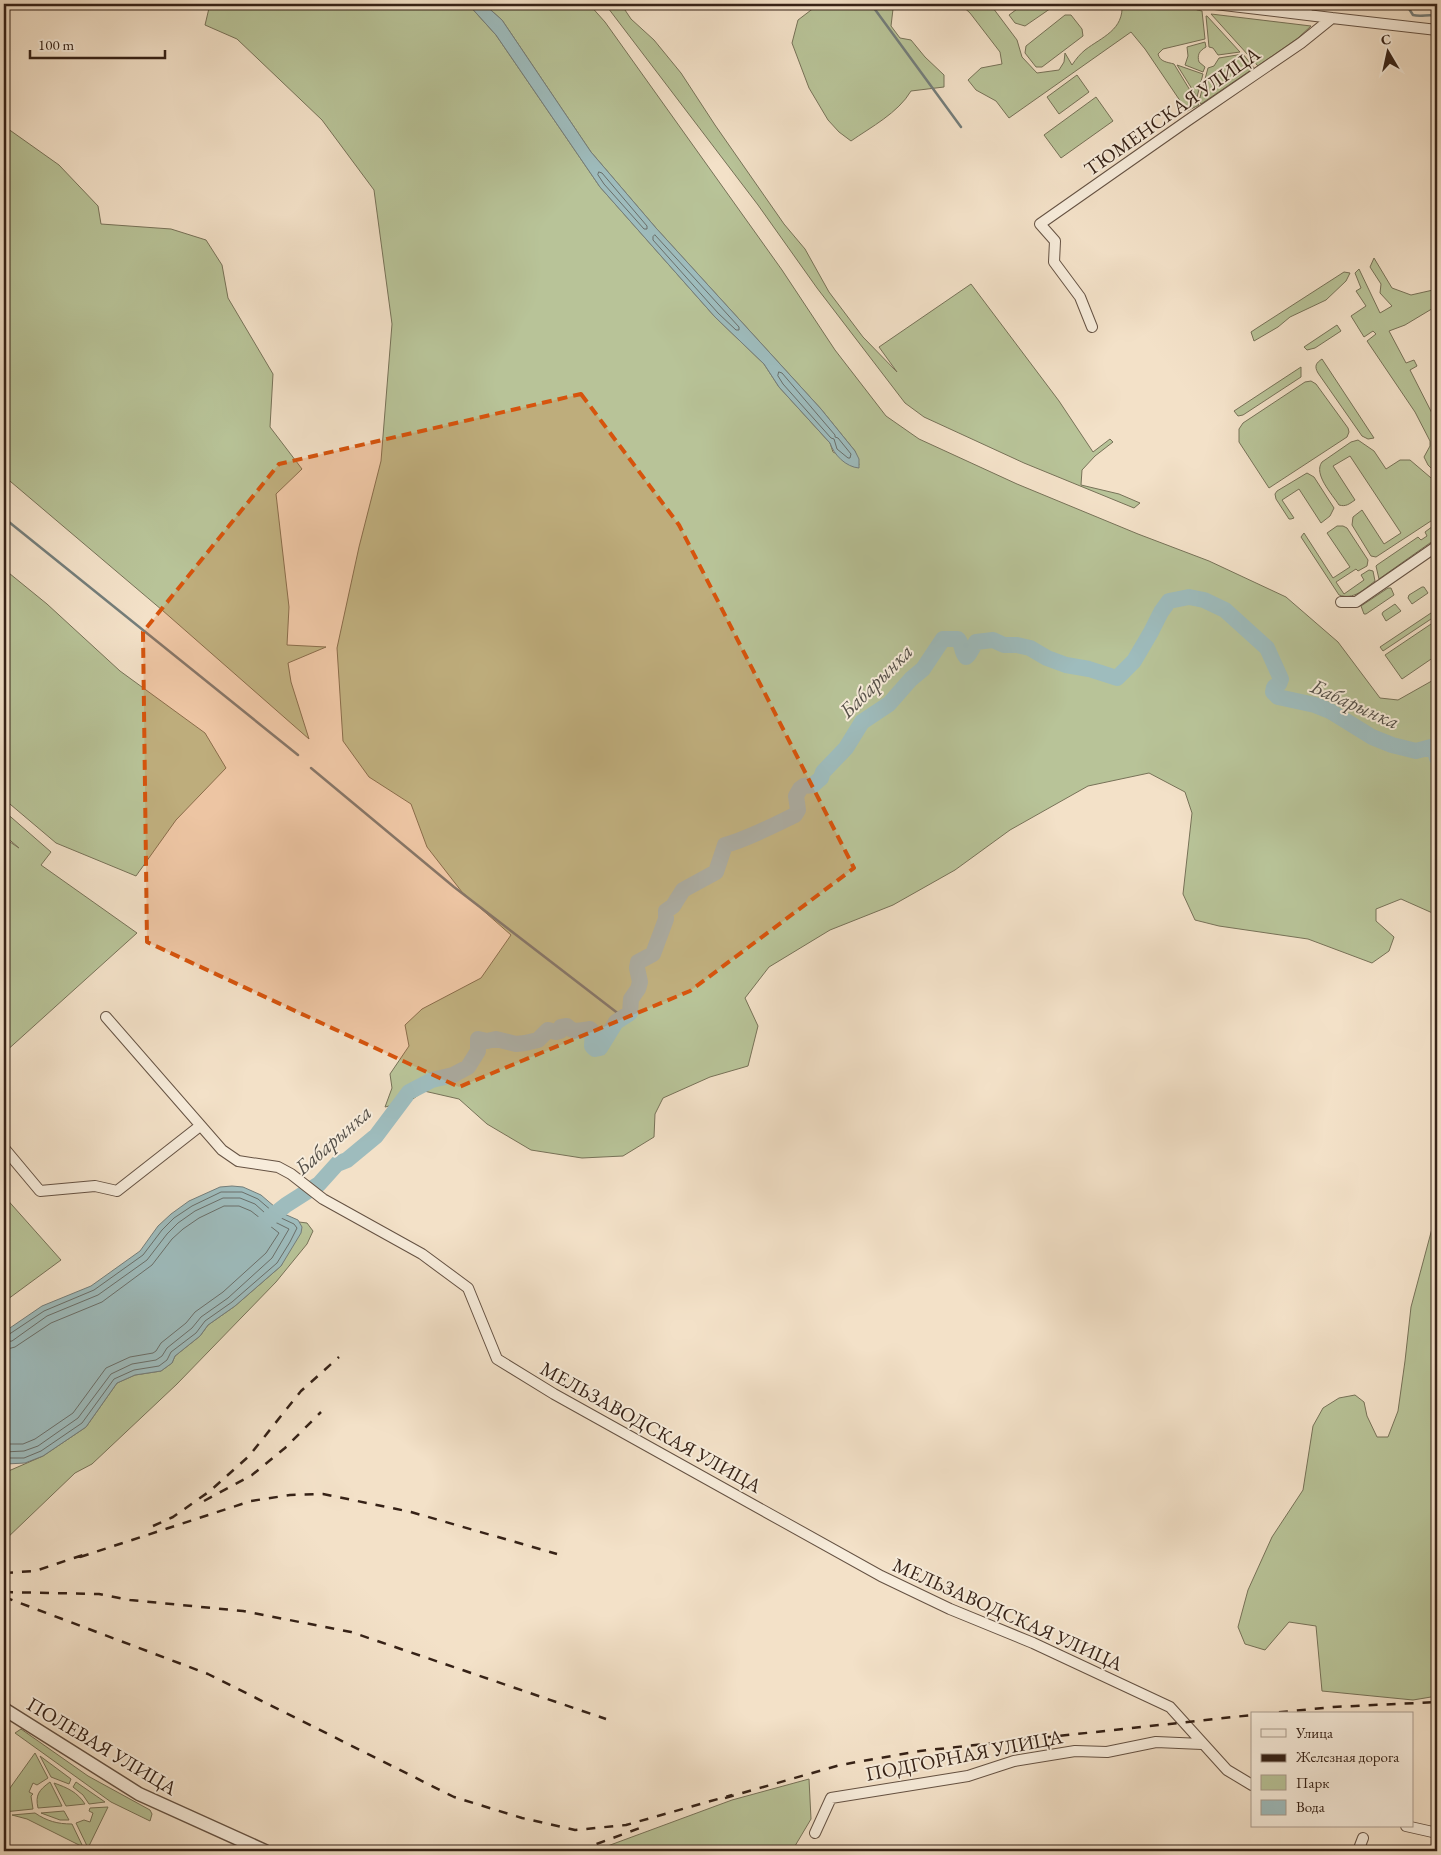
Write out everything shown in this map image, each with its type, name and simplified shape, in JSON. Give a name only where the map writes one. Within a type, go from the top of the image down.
[{"type":"street","points":[[1215,4],[1437,30]]},
{"type":"street","points":[[1306,4],[1307,15]]},
{"type":"street","name":"ТЮМЕНСКАЯ УЛИЦА","points":[[1092,327],[1080,297],[1054,262],[1055,241],[1040,224],[1179,126],[1302,43],[1332,18]]},
{"type":"street","points":[[1341,602],[1356,602],[1437,546]]},
{"type":"street","name":"МЕЛЬЗАВОДСКАЯ УЛИЦА","points":[[106,1017],[200,1126],[231,1157],[246,1163],[278,1168],[299,1180],[323,1199],[422,1254],[468,1288],[497,1359],[554,1394],[881,1576],[950,1609],[1033,1643],[1170,1707],[1227,1770],[1251,1784]]},
{"type":"street","points":[[4,1148],[40,1191],[95,1186],[117,1192],[200,1126]]},
{"type":"street","name":"ПОЛЕВАЯ УЛИЦА","points":[[4,1708],[139,1794],[265,1851]]},
{"type":"street","name":"ПОДГОРНАЯ УЛИЦА","points":[[815,1833],[831,1798],[968,1776],[1014,1761],[1076,1751],[1107,1752],[1156,1742],[1202,1744]]},
{"type":"street","points":[[1414,1828],[1437,1833]]},
{"type":"street","points":[[1358,1851],[1363,1838]]},
{"type":"highlighted area","points":[[581,394],[679,525],[854,868],[690,991],[459,1087],[147,942],[143,632],[279,464]]},
{"type":"green space","points":[[210,4],[468,4],[496,35],[600,187],[715,317],[764,364],[779,387],[830,443],[833,452],[859,465],[855,451],[821,409],[656,228],[591,152],[502,20],[484,4],[589,4],[605,22],[782,270],[835,350],[886,416],[919,439],[1017,484],[1209,561],[1286,597],[1338,642],[1380,698],[1398,700],[1437,678],[1437,915],[1401,899],[1376,909],[1376,921],[1394,937],[1389,951],[1372,963],[1308,939],[1219,926],[1195,920],[1183,894],[1192,813],[1185,792],[1149,773],[1088,786],[1010,830],[955,870],[893,905],[830,930],[769,967],[745,998],[758,1026],[748,1066],[710,1077],[663,1098],[655,1114],[654,1137],[623,1156],[582,1158],[531,1150],[487,1124],[459,1099],[424,1091],[410,1101],[385,1107],[392,1088],[390,1074],[409,1046],[405,1025],[422,1009],[481,978],[511,935],[462,892],[427,847],[411,804],[369,777],[343,741],[337,648],[359,547],[381,461],[392,324],[374,190],[322,120],[237,39],[205,25]]},
{"type":"green space","points":[[605,4],[621,4],[631,19],[654,40],[681,73],[784,224],[805,249],[829,292],[863,337],[897,372],[879,347],[971,284],[1059,401],[1093,452],[1110,439],[1113,442],[1095,456],[1082,470],[1081,485],[1119,494],[1140,503],[1134,508],[1024,463],[924,417],[905,403]]},
{"type":"green space","points":[[819,4],[898,4],[893,9],[891,26],[900,38],[911,40],[944,75],[944,87],[911,91],[892,113],[851,141],[828,120],[809,88],[792,43],[798,20]]},
{"type":"green space","points":[[960,4],[990,4],[1017,40],[1022,57],[1037,73],[1059,70],[1064,62],[1065,53],[1072,65],[1083,52],[1116,27],[1122,13],[1122,4],[1188,4],[1202,11],[1205,39],[1163,49],[1158,54],[1162,60],[1174,64],[1199,105],[1187,111],[1145,49],[1131,32],[1009,118],[996,101],[976,90],[968,80],[981,68],[1002,64],[1000,52],[970,13]]},
{"type":"green space","points":[[1024,4],[1057,4],[1025,26],[1015,23],[1009,15]]},
{"type":"green space","points":[[1211,14],[1311,26],[1298,38],[1258,66]]},
{"type":"green space","points":[[1065,15],[1071,15],[1082,29],[1083,36],[1042,67],[1036,67],[1025,53],[1026,46]]},
{"type":"green space","points":[[1206,16],[1240,52],[1218,55],[1213,48],[1209,47]]},
{"type":"green space","points":[[1205,42],[1206,47],[1198,55],[1199,62],[1205,67],[1203,72],[1185,65],[1188,56],[1187,47]]},
{"type":"green space","points":[[1243,54],[1254,68],[1201,104],[1199,101],[1208,68],[1214,66],[1219,58]]},
{"type":"green space","points":[[1177,65],[1203,74],[1197,97]]},
{"type":"green space","points":[[1077,75],[1089,92],[1059,114],[1047,97]]},
{"type":"green space","points":[[1096,97],[1113,121],[1061,158],[1044,135]]},
{"type":"green space","points":[[4,126],[59,165],[98,206],[101,224],[171,229],[206,240],[222,265],[228,298],[273,374],[270,427],[302,469],[276,494],[289,607],[287,645],[326,647],[288,663],[291,682],[309,739],[162,610],[4,476]]},
{"type":"green space","points":[[1374,258],[1392,288],[1411,295],[1433,290],[1435,307],[1405,325],[1389,331],[1406,363],[1414,360],[1417,366],[1410,370],[1437,423],[1437,474],[1428,465],[1424,457],[1430,446],[1430,441],[1415,412],[1367,341],[1376,334],[1373,331],[1364,337],[1351,316],[1366,306],[1356,291],[1361,288],[1355,273],[1359,269],[1380,313],[1392,306],[1380,293],[1381,284],[1370,267]]},
{"type":"green space","points":[[1344,272],[1350,273],[1346,281],[1326,300],[1290,317],[1278,327],[1254,341],[1251,332]]},
{"type":"green space","points":[[1337,325],[1341,331],[1315,348],[1307,350],[1304,347]]},
{"type":"green space","points":[[1322,359],[1374,438],[1368,439],[1362,436],[1318,373],[1316,365]]},
{"type":"green space","points":[[1301,367],[1301,377],[1243,415],[1238,416],[1234,411]]},
{"type":"green space","points":[[1311,381],[1316,384],[1349,432],[1347,437],[1269,488],[1239,442],[1239,429],[1243,423],[1305,382]]},
{"type":"green space","points":[[1358,440],[1374,451],[1386,469],[1400,460],[1410,460],[1437,483],[1437,517],[1376,557],[1371,556],[1352,525],[1353,517],[1362,510],[1384,544],[1401,533],[1350,456],[1333,466],[1355,500],[1349,504],[1339,505],[1325,484],[1320,472],[1322,462],[1351,442]]},
{"type":"green space","points":[[1307,473],[1314,477],[1334,508],[1330,516],[1321,523],[1299,489],[1282,500],[1294,518],[1289,519],[1276,499],[1275,494],[1277,491]]},
{"type":"green space","points":[[1437,523],[1437,538],[1379,579],[1377,565],[1418,537],[1421,540],[1427,536],[1425,532]]},
{"type":"green space","points":[[1337,526],[1347,528],[1368,560],[1367,566],[1358,571],[1356,569],[1336,582],[1344,594],[1364,580],[1361,575],[1369,570],[1373,571],[1375,581],[1354,595],[1339,595],[1301,537],[1304,533],[1333,578],[1350,567],[1327,533]]},
{"type":"green space","points":[[4,569],[47,604],[120,671],[205,733],[226,768],[176,820],[136,876],[56,843],[4,799]]},
{"type":"green space","points":[[1422,587],[1428,593],[1412,604],[1408,598],[1409,595]]},
{"type":"green space","points":[[1388,588],[1391,588],[1394,595],[1364,614],[1361,606]]},
{"type":"green space","points":[[1395,604],[1401,611],[1386,621],[1382,614],[1383,612]]},
{"type":"green space","points":[[1437,609],[1437,615],[1383,651],[1380,647]]},
{"type":"green space","points":[[1437,620],[1437,655],[1402,679],[1385,655]]},
{"type":"green space","points":[[4,811],[51,852],[41,865],[137,933],[4,1053],[4,838],[19,848],[4,835]]},
{"type":"green space","points":[[4,1196],[61,1260],[4,1302]]},
{"type":"green space","points":[[1437,1210],[1437,1696],[1413,1700],[1322,1691],[1316,1626],[1289,1622],[1265,1650],[1245,1644],[1238,1627],[1248,1590],[1272,1537],[1303,1490],[1313,1426],[1323,1408],[1339,1398],[1355,1395],[1364,1402],[1367,1416],[1377,1437],[1388,1437],[1398,1411],[1411,1307]]},
{"type":"green space","points":[[299,1222],[307,1223],[313,1231],[307,1244],[276,1282],[177,1384],[92,1464],[75,1473],[4,1541],[4,1473],[43,1456],[86,1427],[117,1383],[135,1375],[161,1371],[172,1363],[175,1356],[200,1336],[208,1325],[235,1306],[281,1266]]},
{"type":"green space","points":[[21,1729],[88,1776],[150,1810],[152,1814],[150,1821],[111,1802],[15,1733]]},
{"type":"green space","points":[[35,1753],[48,1778],[37,1785],[33,1783],[29,1792],[33,1794],[31,1796],[33,1809],[4,1812],[10,1788]]},
{"type":"green space","points":[[40,1756],[71,1779],[69,1784],[51,1777]]},
{"type":"green space","points":[[809,1779],[811,1819],[792,1851],[594,1851],[732,1800]]},
{"type":"green space","points":[[50,1782],[62,1806],[38,1808],[37,1800],[39,1793]]},
{"type":"green space","points":[[76,1782],[105,1802],[89,1804],[83,1795],[73,1787]]},
{"type":"green space","points":[[54,1783],[72,1791],[85,1804],[66,1806]]},
{"type":"green space","points":[[108,1807],[88,1848],[76,1823],[84,1820],[90,1822],[93,1813],[89,1811],[90,1808]]},
{"type":"green space","points":[[64,1811],[69,1820],[60,1820],[41,1813]]},
{"type":"green space","points":[[35,1813],[52,1822],[72,1824],[83,1847],[27,1819],[12,1815]]},
{"type":"water","points":[[468,4],[484,4],[502,20],[591,152],[656,228],[821,409],[855,451],[859,459],[859,468],[845,463],[838,456],[830,443],[779,387],[764,364],[715,317],[600,187],[496,35]]},
{"type":"water","points":[[220,1187],[243,1187],[261,1195],[282,1213],[298,1220],[302,1227],[301,1233],[281,1266],[235,1306],[208,1325],[200,1336],[175,1356],[172,1363],[161,1371],[135,1375],[117,1383],[86,1427],[43,1456],[25,1463],[6,1464],[4,1462],[4,1332],[42,1306],[91,1286],[140,1251],[158,1226],[189,1201]]},
{"type":"waterway","points":[[871,4],[961,127]]},
{"type":"waterway","points":[[1406,4],[1413,15],[1437,16]]},
{"type":"waterway","points":[[4,518],[298,755]]},
{"type":"waterway","name":"Бабарынка","points":[[262,1224],[286,1205],[319,1184],[337,1164],[347,1160],[376,1136],[409,1092],[432,1080],[453,1075],[468,1067],[478,1051],[478,1039],[487,1041],[496,1039],[516,1044],[525,1043],[538,1040],[548,1030],[556,1032],[560,1031],[561,1027],[567,1026],[575,1031],[590,1029],[593,1032],[592,1046],[595,1049],[600,1048],[616,1022],[630,1013],[631,999],[638,989],[640,982],[637,968],[638,962],[653,954],[666,919],[666,911],[673,906],[683,890],[716,872],[725,845],[752,836],[795,815],[798,810],[796,796],[800,789],[804,786],[813,785],[821,778],[823,772],[846,748],[862,722],[889,704],[911,679],[923,669],[943,639],[958,639],[966,657],[976,642],[993,640],[1004,645],[1030,648],[1047,658],[1066,665],[1089,669],[1117,678],[1134,661],[1169,601],[1189,597],[1204,600],[1225,610],[1267,648],[1281,679],[1279,684],[1274,687],[1273,692],[1278,697],[1315,705],[1330,711],[1372,737],[1392,745],[1416,751],[1431,747],[1434,749],[1437,758]]},
{"type":"waterway","points":[[311,768],[454,887],[624,1018]]},
{"type":"railway","points":[[153,1526],[173,1517],[210,1491],[249,1456],[301,1391],[339,1357]]},
{"type":"railway","points":[[204,1501],[252,1475],[285,1448],[321,1412]]},
{"type":"railway","points":[[80,1557],[251,1501],[290,1495],[323,1494],[411,1512],[557,1554]]},
{"type":"railway","points":[[4,1573],[35,1571],[86,1554]]},
{"type":"railway","points":[[4,1592],[99,1594],[130,1600],[243,1611],[351,1632],[606,1719]]},
{"type":"railway","points":[[4,1597],[208,1674],[454,1797],[522,1818],[575,1830],[626,1825],[732,1795]]},
{"type":"railway","points":[[1282,1712],[1333,1707],[1437,1702]]},
{"type":"railway","points":[[725,1798],[840,1765],[920,1751],[1251,1715]]},
{"type":"railway","points":[[580,1851],[640,1828]]}]
